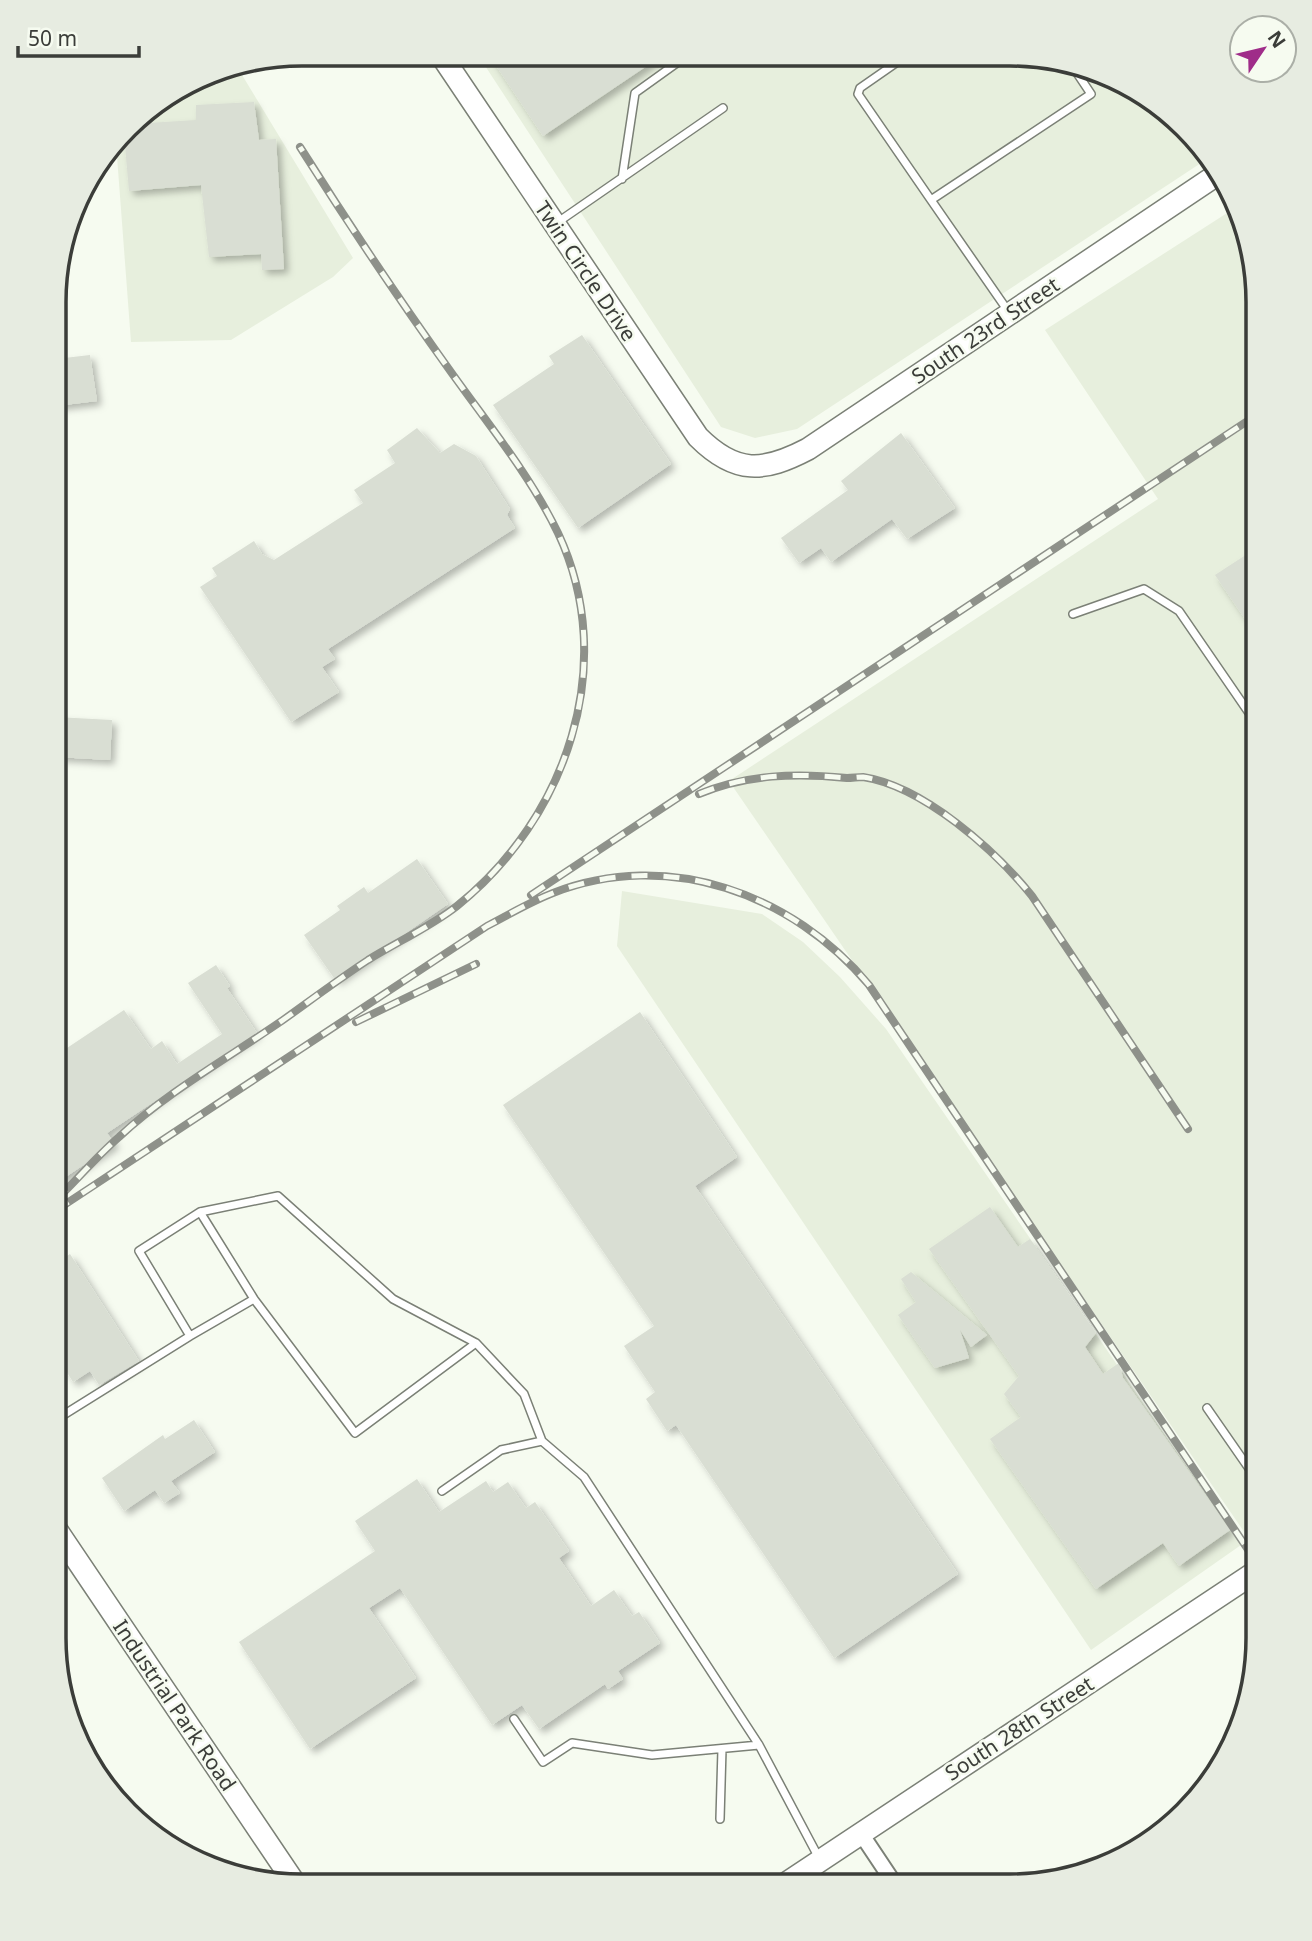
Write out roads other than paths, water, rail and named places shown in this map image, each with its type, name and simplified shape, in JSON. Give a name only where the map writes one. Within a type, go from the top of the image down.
[{"type":"street","name":"Twin Circle Drive","points":[[448,66],[698,437],[712,451],[749,465]]},
{"type":"street","name":"South 23rd Street","points":[[749,465],[778,464],[808,449],[1211,179]]},
{"type":"street","name":"Industrial Park Road","points":[[66,1544],[288,1873]]},
{"type":"street","name":"South 28th Street","points":[[800,1874],[1245,1579]]},
{"type":"street","points":[[860,1832],[888,1874]]},
{"type":"lane","points":[[622,179],[635,93],[673,66]]},
{"type":"lane","points":[[892,66],[860,88],[858,94],[1010,313]]},
{"type":"lane","points":[[931,200],[1091,94],[1080,78]]},
{"type":"lane","points":[[555,224],[723,107]]},
{"type":"lane","points":[[1073,614],[1144,589],[1179,611],[1246,708]]},
{"type":"lane","points":[[190,1336],[139,1251],[200,1212],[278,1196],[393,1299],[476,1343],[524,1394],[542,1441],[584,1477],[759,1745],[820,1860]]},
{"type":"lane","points":[[200,1212],[254,1299],[355,1433],[476,1343]]},
{"type":"lane","points":[[66,1413],[254,1299]]},
{"type":"lane","points":[[1207,1408],[1245,1463]]},
{"type":"lane","points":[[442,1492],[501,1450],[542,1441]]},
{"type":"lane","points":[[514,1719],[543,1762],[572,1743],[652,1755],[759,1745]]},
{"type":"lane","points":[[720,1819],[722,1748]]},
{"type":"railway","points":[[66,1190],[111,1145],[157,1105],[368,960],[425,928],[457,906],[495,870],[527,830],[553,785],[572,736],[582,686],[584,635],[576,583],[558,533],[522,470],[431,344],[300,147]]},
{"type":"railway","points":[[531,895],[1246,422]]},
{"type":"railway","points":[[699,794],[735,782],[772,777],[863,777],[886,783],[933,806],[998,859],[1032,896],[1188,1129]]},
{"type":"railway","points":[[66,1204],[487,926],[536,900],[596,880],[640,876],[683,878],[726,888],[766,904],[804,926],[838,953],[869,985],[1245,1545]]},
{"type":"railway","points":[[356,1022],[476,964]]}]
